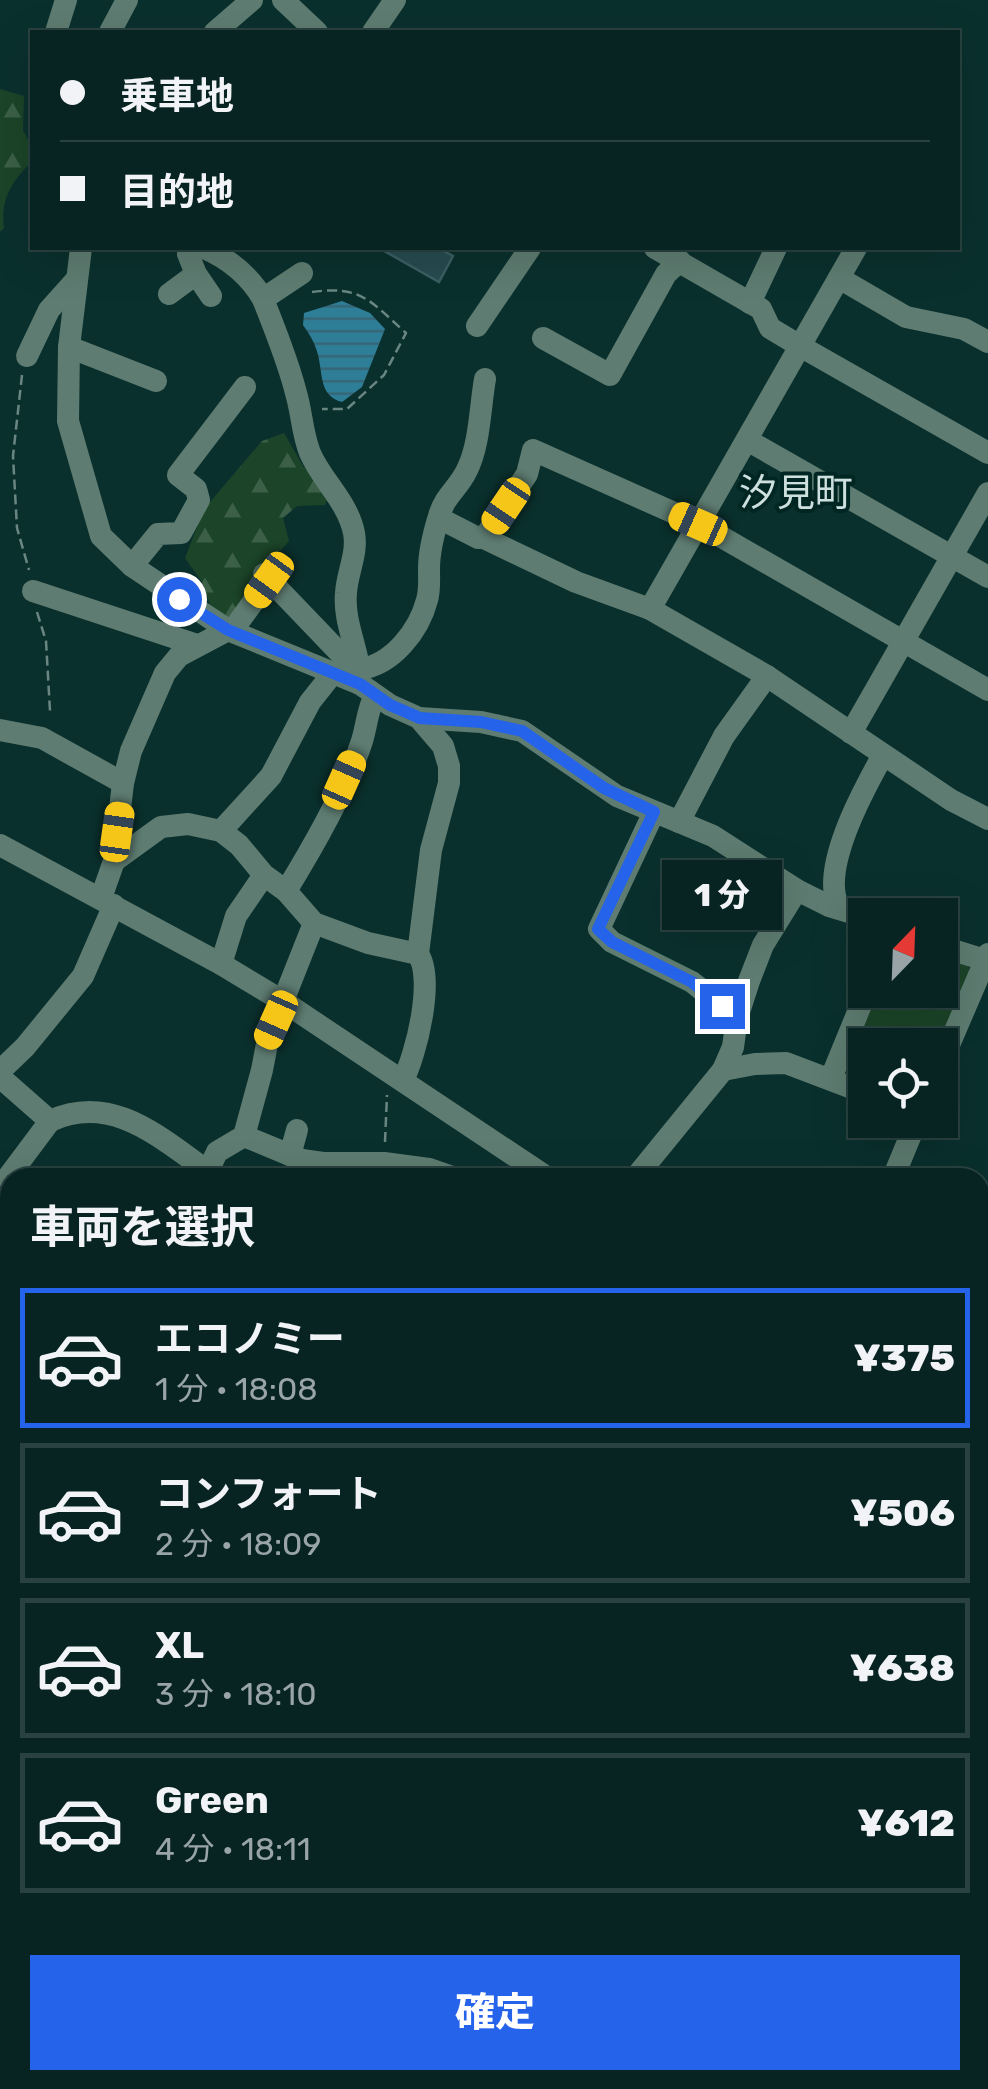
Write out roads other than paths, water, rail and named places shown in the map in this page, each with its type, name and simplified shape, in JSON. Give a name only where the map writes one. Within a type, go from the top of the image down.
[{"type":"street","points":[[57,30],[66,0]]},
{"type":"street","points":[[111,30],[127,0]]},
{"type":"street","points":[[216,30],[252,0]]},
{"type":"street","points":[[282,0],[315,30]]},
{"type":"street","points":[[374,30],[394,0]]},
{"type":"street","points":[[81,250],[69,346],[68,421],[101,536],[132,566],[230,630],[332,673],[364,681]]},
{"type":"street","points":[[191,250],[188,254],[196,274],[210,296]]},
{"type":"street","points":[[208,250],[245,274],[263,299],[294,384],[309,451],[349,515],[354,531],[346,611],[364,681],[350,766],[322,829],[286,891]]},
{"type":"street","points":[[477,326],[529,250]]},
{"type":"street","points":[[659,250],[761,309],[770,328],[988,453]]},
{"type":"street","points":[[750,303],[775,250]]},
{"type":"street","points":[[650,609],[855,250]]},
{"type":"street","points":[[543,338],[610,375],[666,274],[680,262]]},
{"type":"street","points":[[168,294],[196,274]]},
{"type":"street","points":[[839,278],[906,317],[964,329],[988,342]]},
{"type":"street","points":[[27,356],[49,310],[75,280]]},
{"type":"street","points":[[263,299],[306,283]]},
{"type":"street","points":[[69,346],[156,381]]},
{"type":"street","points":[[364,681],[388,660],[428,600],[438,518],[446,496],[471,460],[486,379]]},
{"type":"street","points":[[132,566],[158,534],[182,533],[199,500],[196,489],[178,475],[246,387]]},
{"type":"street","points":[[747,440],[988,577]]},
{"type":"street","points":[[484,538],[527,474],[534,450],[698,524],[988,690]]},
{"type":"street","points":[[851,733],[988,493]]},
{"type":"street","points":[[438,518],[576,582],[650,609],[767,676],[951,800],[988,818]]},
{"type":"street","points":[[50,1122],[0,1074],[83,976],[93,958],[107,901],[131,751],[165,673],[179,656],[230,630],[267,577],[364,681],[420,718],[443,746],[449,766],[449,783],[431,850],[418,954],[422,960],[422,1006],[413,1060],[400,1078]]},
{"type":"street","points":[[33,591],[197,646]]},
{"type":"street","points":[[221,831],[271,776],[310,702],[332,673]]},
{"type":"street","points":[[679,822],[724,736],[767,676]]},
{"type":"street","points":[[42,738],[46,713]]},
{"type":"street","points":[[420,718],[481,722],[522,731],[604,788],[725,842],[797,890],[828,906],[848,910]]},
{"type":"street","points":[[0,730],[42,738],[123,784]]},
{"type":"street","points":[[839,907],[832,895],[837,857],[861,795],[883,755]]},
{"type":"street","points":[[654,812],[598,929],[612,942],[692,982],[737,1018]]},
{"type":"street","points":[[114,861],[161,827],[188,824],[221,831],[264,875],[286,891],[314,923],[368,943],[418,954]]},
{"type":"street","points":[[0,845],[284,1002],[400,1078],[524,1168]]},
{"type":"street","points":[[221,964],[236,916],[264,875]]},
{"type":"street","points":[[643,1168],[723,1070],[763,945],[797,890]]},
{"type":"street","points":[[214,1168],[217,1152],[244,1136],[264,1048],[314,923]]},
{"type":"street","points":[[957,1028],[987,959],[958,951]]},
{"type":"street","points":[[831,1078],[860,1008]]},
{"type":"street","points":[[723,1070],[786,1063],[848,1086]]},
{"type":"street","points":[[15,1168],[50,1122],[74,1113],[122,1115],[162,1137],[205,1168]]},
{"type":"street","points":[[290,1156],[297,1130]]},
{"type":"street","points":[[244,1136],[290,1156],[324,1164],[387,1168]]},
{"type":"street","points":[[897,1168],[910,1138]]},
{"type":"water","points":[[342,301],[370,313],[385,329],[362,387],[342,402],[326,390],[318,355],[303,325],[304,313]]},
{"type":"district","name":"汐見町","points":[[796,493]]}]
